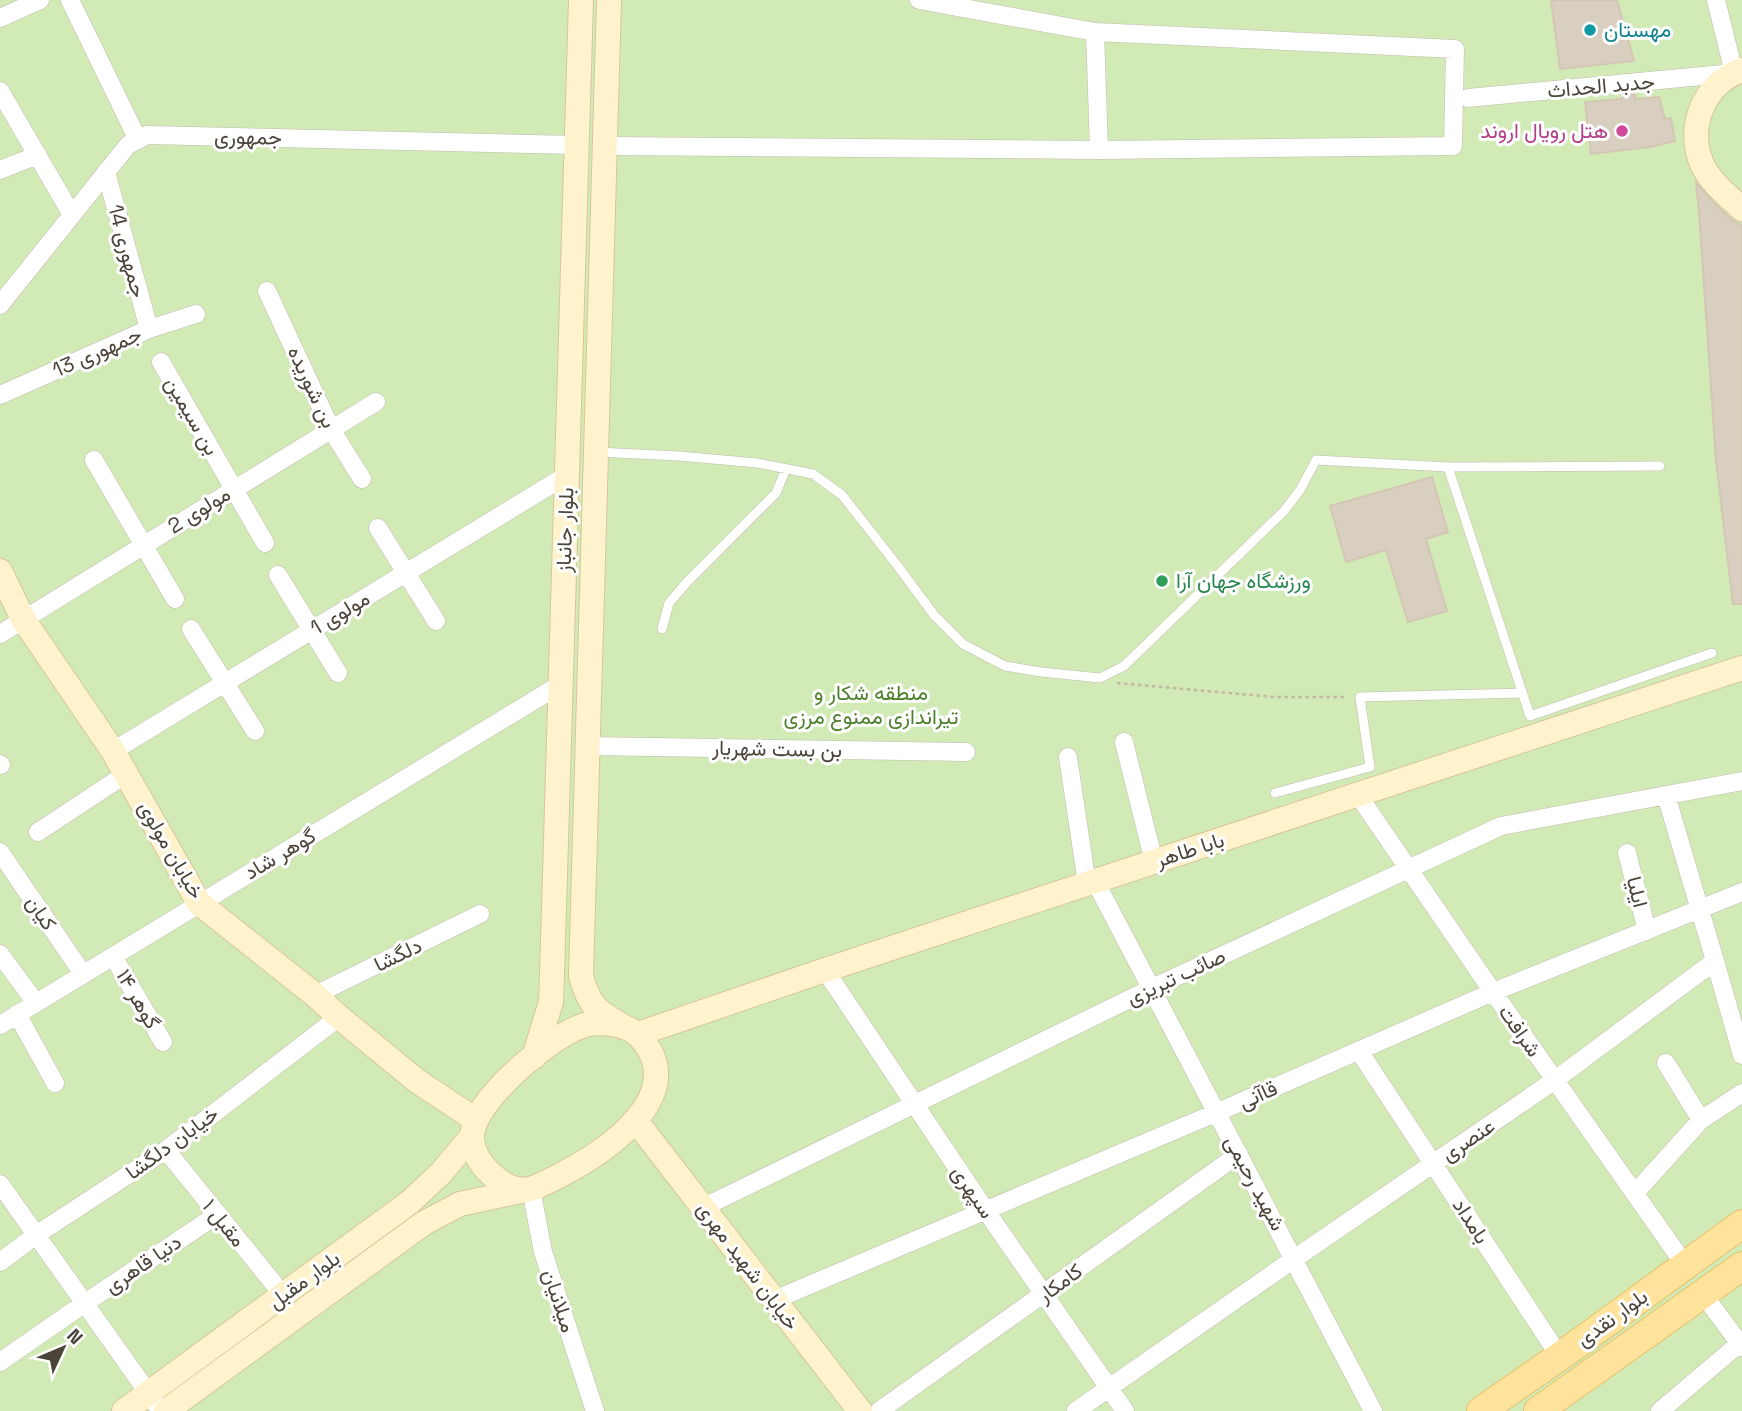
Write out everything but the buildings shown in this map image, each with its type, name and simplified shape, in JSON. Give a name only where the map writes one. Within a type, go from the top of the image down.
[{"type":"main road","name":"بلوار جانباز","points":[[534,1057],[551,1002],[552,988],[581,0]]},
{"type":"main road","name":"بلوار جانباز","points":[[609,0],[581,976],[586,996],[601,1014],[630,1029]]},
{"type":"main road","points":[[1738,72],[1718,83],[1705,99],[1697,121],[1696,144],[1702,165],[1742,209]]},
{"type":"main road","points":[[576,145],[604,146]]},
{"type":"main road","name":"خیابان مولوی","points":[[0,571],[23,619],[113,751],[199,903],[315,995],[474,1128]]},
{"type":"main road","name":"بابا طاهر","points":[[630,1029],[825,970],[1742,668]]},
{"type":"main road","points":[[603,1023],[630,1029],[651,1053],[657,1072],[646,1107],[636,1121],[586,1161],[554,1180],[525,1190],[500,1182],[484,1168],[475,1151],[474,1128],[486,1102],[514,1073],[562,1037],[583,1025],[603,1023]]},
{"type":"main road","name":"خیابان شهید مهری","points":[[636,1121],[860,1411]]},
{"type":"main road","name":"بلوار مقبل","points":[[124,1411],[155,1402],[283,1295],[410,1202],[442,1173],[474,1128]]},
{"type":"main road","name":"بلوار مقبل","points":[[166,1411],[424,1223],[460,1204],[525,1190]]},
{"type":"main road","name":"بلوار نقدی","points":[[1481,1411],[1560,1357],[1742,1224]]},
{"type":"main road","name":"بلوار نقدی","points":[[1538,1411],[1742,1266]]},
{"type":"main road","points":[[1616,1316],[1633,1343]]},
{"type":"street","points":[[0,18],[40,0]]},
{"type":"street","points":[[0,305],[128,145],[138,139],[70,0]]},
{"type":"street","points":[[604,146],[1099,150],[1453,146],[1455,49],[1095,32],[919,0]]},
{"type":"street","points":[[1716,0],[1738,72]]},
{"type":"street","points":[[1095,32],[1099,150]]},
{"type":"street","name":"جدبد الحداث","points":[[1468,98],[1738,72]]},
{"type":"street","points":[[0,90],[72,215]]},
{"type":"street","name":"جمهوری","points":[[138,139],[147,135],[576,145]]},
{"type":"street","points":[[0,170],[38,155]]},
{"type":"street","name":"جمهوری 14","points":[[106,172],[149,329]]},
{"type":"street","name":"بن شوریده","points":[[267,291],[331,429],[362,479]]},
{"type":"street","name":"جمهوری 13","points":[[0,395],[149,329],[196,314]]},
{"type":"street","name":"بن سیمین","points":[[161,362],[265,542]]},
{"type":"street","name":"مولوی 2","points":[[0,634],[376,401]]},
{"type":"street","points":[[94,460],[175,599]]},
{"type":"street","name":"مولوی 1","points":[[113,751],[567,475]]},
{"type":"street","points":[[378,528],[436,621]]},
{"type":"street","points":[[278,575],[338,673]]},
{"type":"street","points":[[191,629],[256,730]]},
{"type":"street","name":"گوهر شاد","points":[[0,1025],[561,684]]},
{"type":"street","points":[[1124,742],[1154,862]]},
{"type":"street","name":"بن بست شهریار","points":[[587,746],[966,752]]},
{"type":"street","name":"شهید رحیمی","points":[[1068,757],[1091,882],[1152,988],[1373,1411]]},
{"type":"street","points":[[38,832],[126,774]]},
{"type":"street","name":"صائب تبریزی","points":[[704,1207],[1152,988],[1501,826],[1742,781]]},
{"type":"street","name":"شرافت","points":[[1358,794],[1685,1265]]},
{"type":"street","points":[[1666,796],[1742,1055]]},
{"type":"street","name":"کیان","points":[[0,852],[83,974]]},
{"type":"street","name":"ایلیا","points":[[1627,853],[1647,931]]},
{"type":"street","points":[[0,886],[16,877]]},
{"type":"street","name":"قاآنی","points":[[775,1300],[1493,992],[1742,892]]},
{"type":"street","name":"دلگشا","points":[[315,995],[480,914]]},
{"type":"street","points":[[0,954],[36,1003]]},
{"type":"street","name":"گوهر ۱۴","points":[[113,956],[163,1042]]},
{"type":"street","name":"عنصری","points":[[1076,1411],[1555,1080],[1715,961]]},
{"type":"street","name":"سپهری","points":[[825,970],[986,1211],[1125,1411]]},
{"type":"street","points":[[17,1014],[55,1083]]},
{"type":"street","name":"خیابان دلگشا","points":[[0,1262],[36,1235],[166,1150],[339,1017]]},
{"type":"street","name":"بامداد","points":[[1359,1051],[1560,1357]]},
{"type":"street","points":[[1666,1063],[1701,1120]]},
{"type":"street","points":[[1635,1193],[1701,1120],[1742,1093]]},
{"type":"street","name":"مقبل ۱","points":[[166,1150],[283,1295]]},
{"type":"street","name":"کامکار","points":[[878,1411],[1240,1154]]},
{"type":"street","points":[[0,1184],[155,1402]]},
{"type":"street","name":"میلانیان","points":[[525,1190],[595,1411]]},
{"type":"street","name":"دنیا قاهری","points":[[0,1362],[218,1214]]},
{"type":"street","points":[[1660,1411],[1741,1345],[1703,1294]]},
{"type":"lane","points":[[596,452],[757,463],[813,474],[842,495],[934,615],[963,644],[1005,666],[1100,678],[1124,666],[1284,510],[1300,489],[1316,460],[1448,467],[1660,466]]},
{"type":"lane","points":[[1448,467],[1530,716],[1712,653]]},
{"type":"lane","points":[[662,629],[669,603],[776,492],[786,469]]},
{"type":"lane","points":[[1275,793],[1370,767],[1360,697],[1523,693]]},
{"type":"path","points":[[1100,678],[1119,684],[1274,697],[1360,697]]},
{"type":"green space","name":"منطقه شکار و تیراندازی ممنوع مرزی","points":[[0,0],[1742,0],[1742,1411],[0,1411]]},
{"type":"place","name":"مهستان","points":[[1590,30]]},
{"type":"place","name":"هتل رویال اروند","points":[[1622,131]]},
{"type":"place","name":"ورزشگاه جهان آرا","points":[[1162,581]]}]
